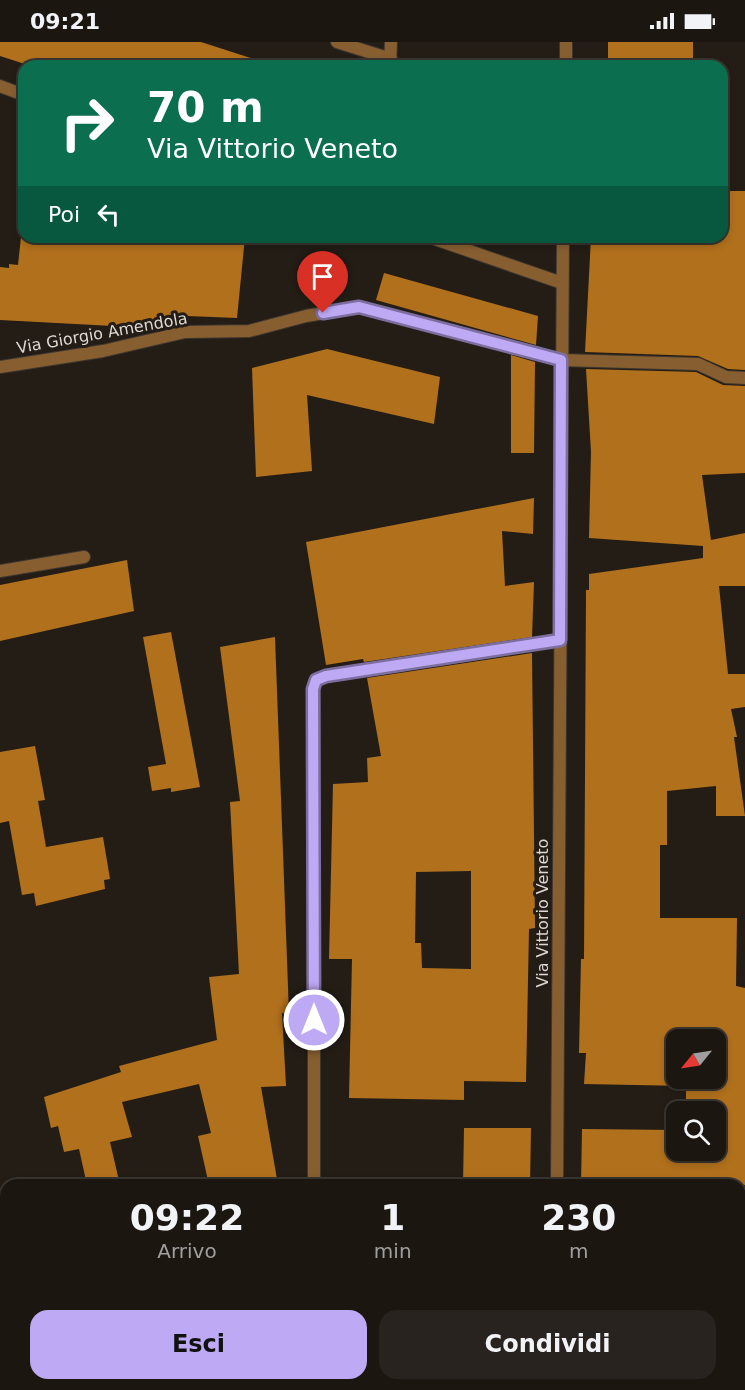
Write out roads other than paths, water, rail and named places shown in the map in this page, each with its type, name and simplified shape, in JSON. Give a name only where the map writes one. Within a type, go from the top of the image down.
[{"type":"street","points":[[337,42],[386,60]]},
{"type":"street","points":[[391,42],[391,60]]},
{"type":"street","points":[[566,42],[566,60]]},
{"type":"street","points":[[0,86],[18,93]]},
{"type":"street","points":[[446,243],[562,283]]},
{"type":"street","name":"Via Vittorio Veneto","points":[[557,1179],[563,243]]},
{"type":"street","name":"Via Giorgio Amendola","points":[[0,368],[103,351],[185,332],[249,331],[306,316],[359,307],[561,360],[698,364],[726,377],[745,378]]},
{"type":"street","points":[[0,572],[84,557]]},
{"type":"street","points":[[314,1179],[314,684],[316,680],[326,676],[560,640]]}]
